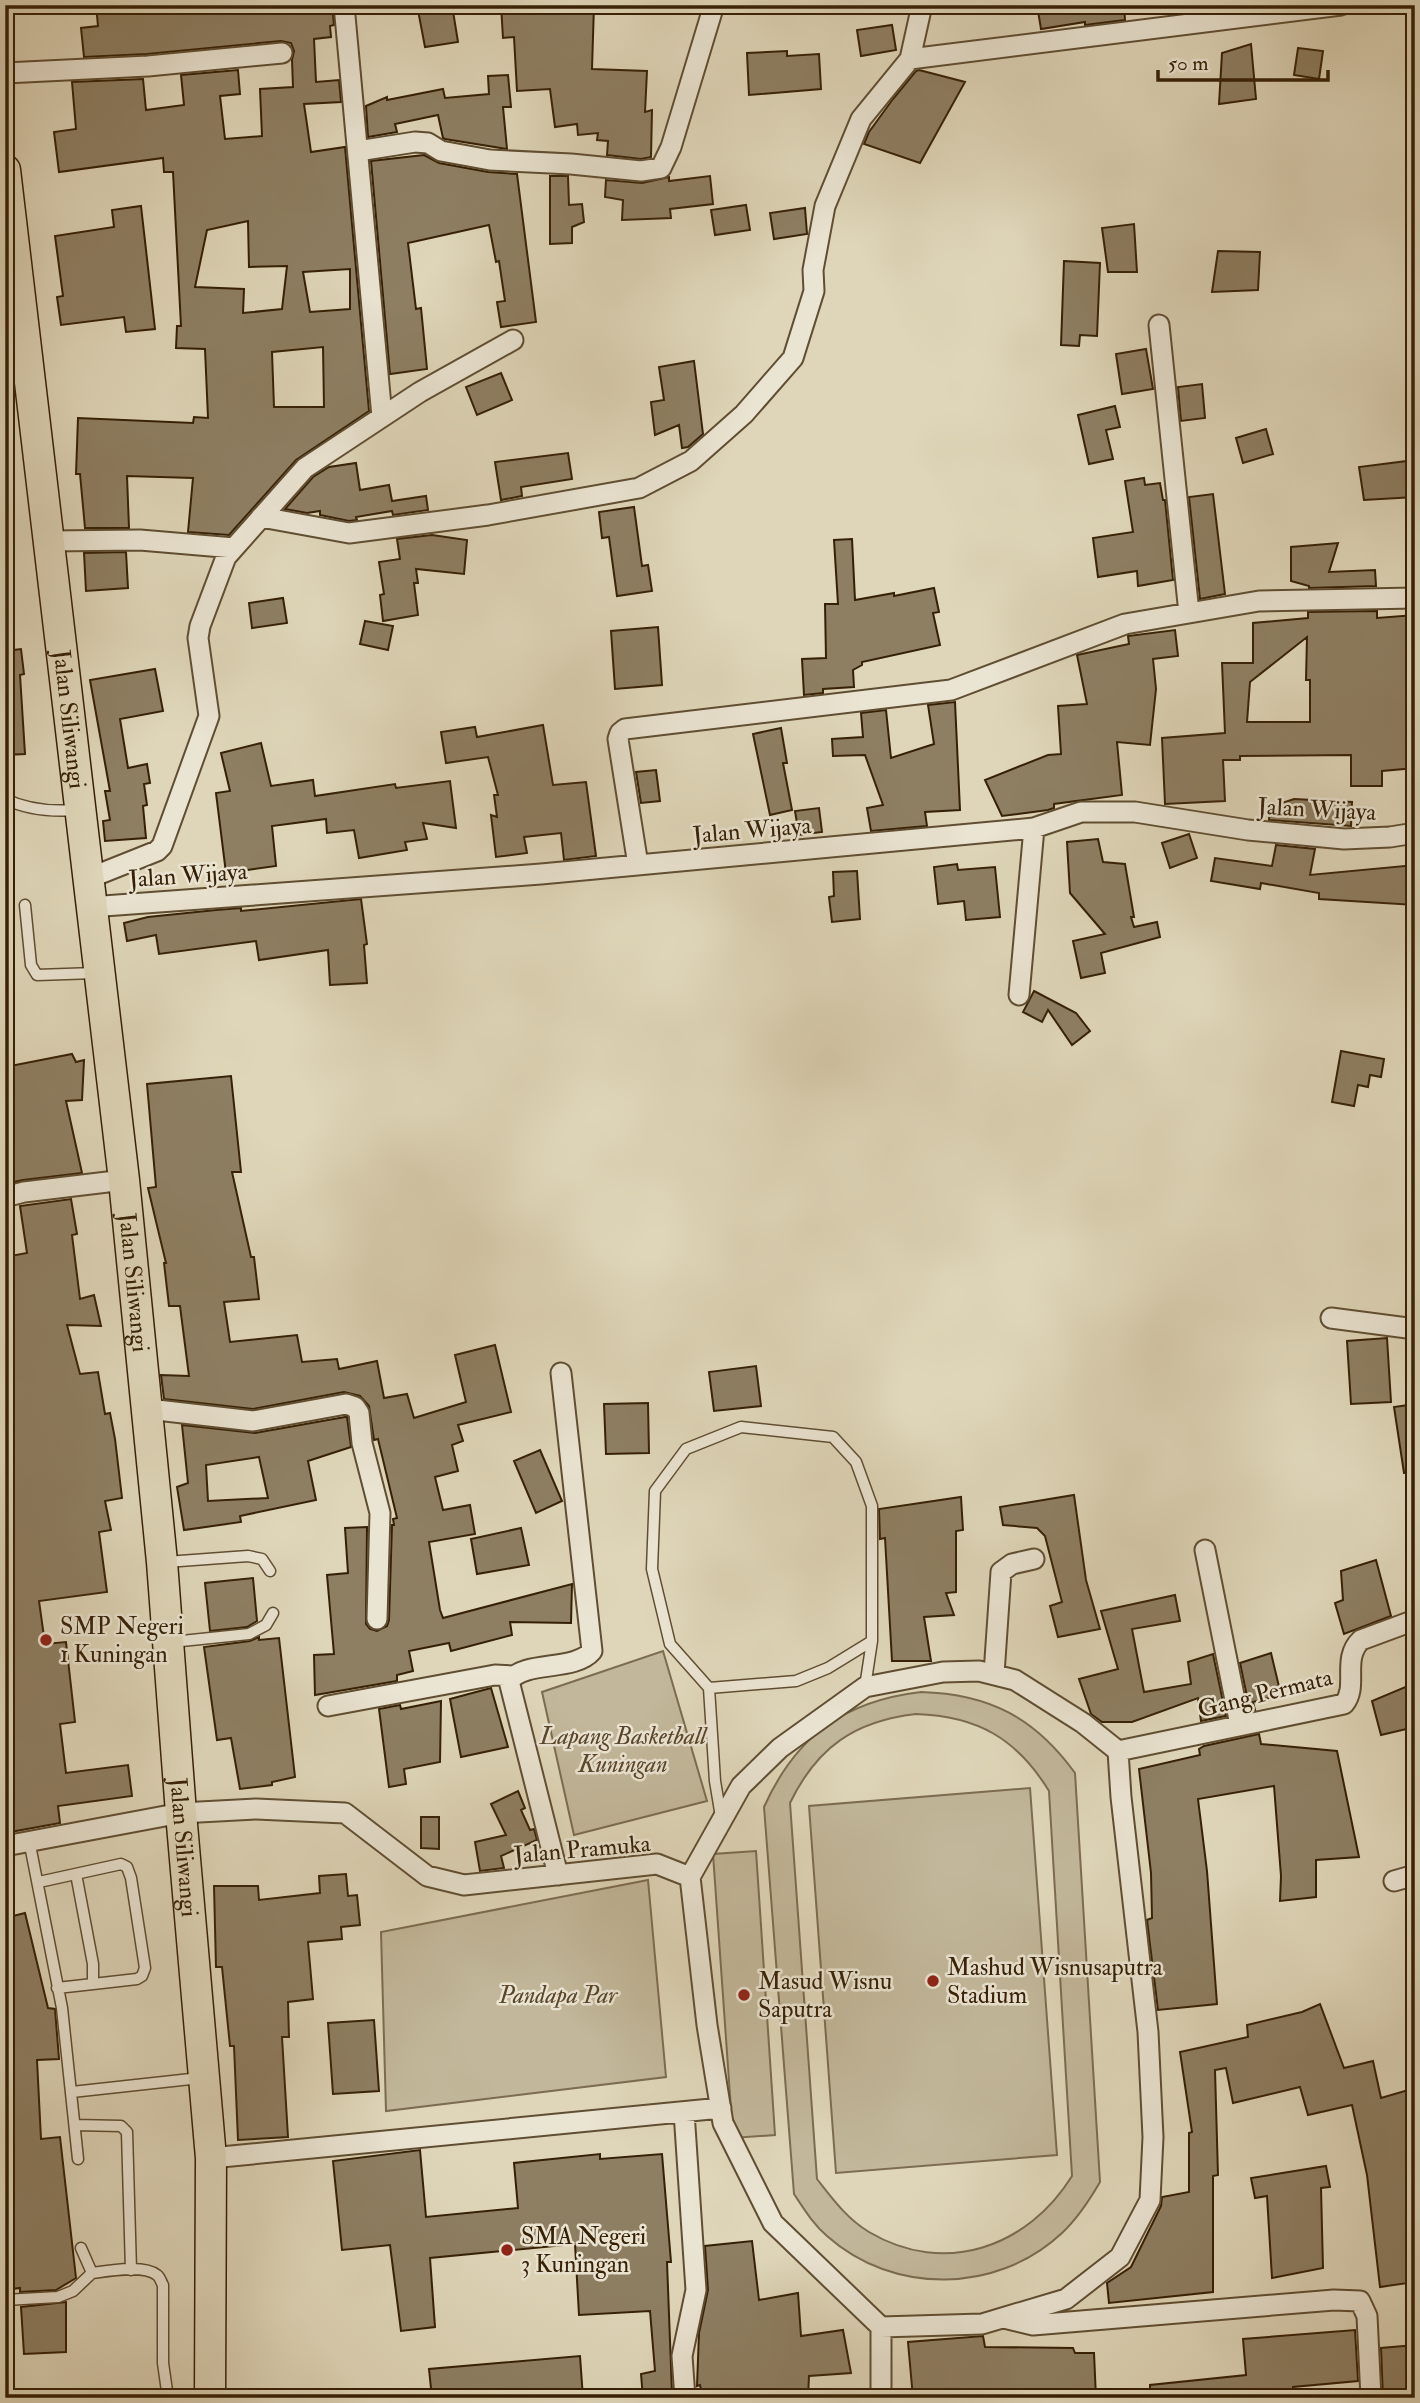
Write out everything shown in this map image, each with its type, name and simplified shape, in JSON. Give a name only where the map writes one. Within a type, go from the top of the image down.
[{"type":"main road","name":"Jalan Siliwangi","points":[[5,170],[124,1180],[148,1409],[211,2158],[210,2398]]},
{"type":"street","points":[[344,5],[382,417]]},
{"type":"street","points":[[358,151],[415,142],[428,144],[441,151],[491,160],[641,171],[661,168],[671,147],[714,5]]},
{"type":"street","points":[[261,517],[349,533],[488,515],[639,488],[691,461],[744,414],[793,358],[814,291],[813,270],[825,206],[861,119],[909,59],[922,5]]},
{"type":"street","points":[[909,59],[1341,5]]},
{"type":"street","points":[[5,73],[148,66],[282,53]]},
{"type":"street","points":[[1159,325],[1189,613]]},
{"type":"street","points":[[89,893],[162,846],[207,727],[208,694],[198,638],[226,556],[305,468],[420,392],[513,340]]},
{"type":"street","points":[[49,541],[149,540],[234,548]]},
{"type":"street","points":[[638,865],[618,739],[625,729],[951,690],[1125,624],[1259,601],[1415,598]]},
{"type":"street","name":"Jalan Wijaya","points":[[89,893],[638,865],[1034,828],[1081,812],[1135,812],[1248,831],[1343,839],[1415,833]]},
{"type":"street","points":[[1019,995],[1034,828]]},
{"type":"street","points":[[5,1197],[24,1192],[124,1180]]},
{"type":"street","points":[[1331,1318],[1415,1329]]},
{"type":"street","points":[[328,1706],[495,1675],[513,1676],[583,1659],[592,1651],[561,1373]]},
{"type":"street","points":[[148,1409],[253,1421],[346,1404],[355,1407],[359,1413],[362,1443],[380,1513],[377,1619]]},
{"type":"street","points":[[1205,1550],[1240,1725]]},
{"type":"street","points":[[993,1674],[1001,1572],[1012,1564],[1034,1559]]},
{"type":"street","name":"Gang Permata","points":[[1118,1751],[1344,1704],[1349,1697],[1351,1652],[1356,1645],[1361,1640],[1415,1620]]},
{"type":"street","points":[[979,1671],[993,1674],[1015,1680],[1083,1723],[1118,1751],[1149,2032],[1153,2137],[1150,2200],[1119,2258],[1066,2299],[982,2324],[881,2327],[773,2223],[723,2123],[707,2025],[690,1877],[741,1786],[780,1748],[865,1687],[943,1672],[979,1671]]},
{"type":"street","points":[[513,1676],[509,1681],[558,1875]]},
{"type":"street","name":"Jalan Pramuka","points":[[5,1846],[181,1813],[256,1809],[345,1813],[427,1876],[464,1885],[657,1864],[690,1877]]},
{"type":"street","points":[[1394,1881],[1415,1875]]},
{"type":"street","points":[[211,2158],[721,2108]]},
{"type":"street","points":[[684,2112],[696,2290],[682,2356],[685,2398]]},
{"type":"street","points":[[1003,2318],[1033,2325],[1334,2300],[1360,2301],[1367,2316],[1371,2398]]},
{"type":"street","points":[[881,2327],[881,2398]]},
{"type":"lane","points":[[5,799],[34,809],[54,812],[79,810]]},
{"type":"lane","points":[[25,905],[31,965],[37,975],[99,973]]},
{"type":"lane","points":[[721,1821],[715,1781],[709,1688],[670,1644],[652,1569],[655,1491],[686,1449],[741,1427],[833,1437],[856,1462],[872,1506],[872,1641],[865,1687]]},
{"type":"lane","points":[[162,1562],[248,1556],[262,1559],[270,1572]]},
{"type":"lane","points":[[169,1642],[249,1634],[266,1625],[273,1613]]},
{"type":"lane","points":[[709,1688],[796,1681],[828,1668],[872,1641]]},
{"type":"lane","points":[[29,1840],[62,2008],[78,2159]]},
{"type":"lane","points":[[38,1882],[125,1865],[131,1878],[145,1968],[142,1976],[137,1979],[57,1988]]},
{"type":"lane","points":[[76,1874],[93,1964],[93,1984]]},
{"type":"lane","points":[[72,2092],[204,2077]]},
{"type":"lane","points":[[75,2125],[121,2126],[127,2132],[131,2270]]},
{"type":"lane","points":[[81,2248],[92,2273]]},
{"type":"lane","points":[[5,2300],[58,2297],[73,2291],[92,2273],[145,2270],[157,2275],[163,2285],[163,2363],[168,2398]]},
{"type":"green space","name":"Lapang Basketball Kuningan","points":[[663,1651],[707,1801],[574,1835],[542,1692]]},
{"type":"green space","points":[[921,1692],[969,1698],[990,1704],[1027,1724],[1044,1737],[1075,1773],[1100,2182],[1073,2221],[1036,2253],[1007,2268],[945,2280],[913,2277],[882,2269],[853,2255],[827,2236],[794,2194],[764,1807],[791,1760],[807,1742],[846,1714],[893,1697]],"holes":[[[916,1714],[938,1716],[977,1726],[1009,1744],[1037,1773],[1049,1791],[1072,2176],[1054,2201],[1032,2221],[1008,2237],[982,2248],[955,2253],[927,2252],[898,2245],[869,2232],[847,2215],[817,2179],[790,1803],[813,1766],[840,1740],[856,1730],[874,1723]]]},
{"type":"green space","name":"Mashud Wisnusaputra Stadium","points":[[1030,1788],[1057,2155],[836,2173],[809,1806]]},
{"type":"green space","name":"Masud Wisnu Saputra","points":[[756,1851],[775,2135],[733,2138],[713,1854]]},
{"type":"green space","name":"Pandapa Par","points":[[648,1880],[666,2077],[386,2111],[381,1932]]},
{"type":"building","points":[[96,5],[145,5],[145,8],[173,5],[295,5],[295,8],[332,5],[334,25],[330,26],[331,37],[314,39],[316,82],[339,80],[341,102],[304,104],[311,152],[345,147],[369,411],[296,460],[229,535],[188,532],[193,478],[127,476],[129,528],[85,528],[80,474],[76,474],[78,418],[193,423],[194,417],[208,418],[205,349],[176,348],[177,326],[181,326],[173,172],[164,172],[163,158],[59,172],[54,132],[76,129],[72,82],[143,79],[146,110],[184,105],[181,75],[238,70],[240,94],[220,96],[225,139],[262,136],[260,89],[293,87],[294,51],[291,43],[281,41],[147,54],[84,57],[81,28],[98,26]],"holes":[[[248,221],[249,267],[287,266],[282,309],[243,313],[244,289],[195,287],[207,230]],[[350,269],[350,309],[310,312],[303,272]],[[323,347],[324,407],[274,407],[272,352]]]},
{"type":"building","points":[[417,5],[452,5],[458,42],[425,47]]},
{"type":"building","points":[[501,5],[594,5],[592,69],[647,71],[645,112],[652,110],[651,157],[641,159],[607,155],[608,141],[597,140],[598,133],[578,135],[577,124],[555,127],[550,89],[517,91],[514,37],[503,38]]},
{"type":"building","points":[[1037,5],[1124,5],[1125,20],[1085,25],[1085,22],[1041,29]]},
{"type":"building","points":[[892,25],[896,50],[861,56],[857,30]]},
{"type":"building","points":[[1251,44],[1256,99],[1219,104],[1222,53]]},
{"type":"building","points":[[1298,48],[1323,51],[1319,79],[1294,75]]},
{"type":"building","points":[[787,51],[787,56],[819,54],[821,89],[749,95],[747,53]]},
{"type":"building","points":[[919,70],[965,82],[920,163],[864,144],[869,132],[893,99]]},
{"type":"building","points":[[508,75],[511,107],[503,107],[507,149],[445,139],[438,115],[395,124],[397,132],[368,137],[366,106],[387,97],[387,100],[443,89],[445,98],[489,94],[488,76]]},
{"type":"building","points":[[424,155],[439,163],[517,174],[536,322],[501,327],[497,302],[505,301],[499,261],[496,262],[489,225],[408,243],[416,309],[421,308],[427,369],[390,374],[371,161]]},
{"type":"building","points":[[550,176],[568,176],[569,205],[582,204],[584,222],[572,227],[572,243],[550,244]]},
{"type":"building","points":[[710,176],[713,204],[670,209],[671,218],[622,220],[623,200],[605,197],[606,180],[642,183],[669,177],[669,181]]},
{"type":"building","points":[[746,205],[750,230],[715,235],[711,210]]},
{"type":"building","points":[[141,206],[155,329],[126,332],[124,317],[61,325],[57,297],[63,296],[55,236],[114,227],[112,210]]},
{"type":"building","points":[[805,208],[807,234],[774,239],[770,213]]},
{"type":"building","points":[[1134,224],[1137,272],[1108,272],[1102,228]]},
{"type":"building","points":[[1218,251],[1260,252],[1258,290],[1212,292]]},
{"type":"building","points":[[1064,261],[1100,263],[1097,336],[1080,335],[1079,346],[1061,345]]},
{"type":"building","points":[[1146,349],[1153,389],[1122,394],[1116,354]]},
{"type":"building","points":[[694,361],[703,434],[688,447],[682,448],[679,425],[655,435],[651,402],[664,400],[659,367]]},
{"type":"building","points":[[501,373],[512,400],[477,415],[466,387]]},
{"type":"building","points":[[1202,384],[1205,418],[1181,421],[1178,387]]},
{"type":"building","points":[[1115,406],[1120,427],[1106,430],[1113,459],[1089,464],[1078,415]]},
{"type":"building","points":[[1266,429],[1273,454],[1243,463],[1236,438]]},
{"type":"building","points":[[568,453],[572,479],[521,487],[522,496],[501,500],[495,462]]},
{"type":"building","points":[[1415,460],[1415,497],[1364,500],[1359,467]]},
{"type":"building","points":[[356,463],[360,490],[389,485],[392,501],[426,496],[428,510],[393,515],[392,511],[356,517],[357,520],[349,521],[320,515],[320,511],[307,513],[285,509],[313,477],[329,467]]},
{"type":"building","points":[[1144,478],[1145,485],[1160,483],[1165,500],[1173,580],[1138,586],[1137,571],[1098,577],[1093,538],[1133,532],[1125,481]]},
{"type":"building","points":[[1213,494],[1225,594],[1200,599],[1189,497]]},
{"type":"building","points":[[634,507],[642,566],[648,565],[652,591],[617,596],[609,537],[602,538],[599,512]]},
{"type":"building","points":[[432,535],[467,540],[464,574],[416,569],[418,583],[414,583],[418,615],[383,621],[380,595],[384,594],[379,562],[400,559],[397,539]]},
{"type":"building","points":[[852,539],[855,600],[934,588],[939,612],[933,613],[940,645],[862,662],[862,665],[853,670],[854,687],[823,689],[823,693],[804,695],[802,659],[826,658],[825,604],[838,604],[834,540]]},
{"type":"building","points":[[1338,543],[1329,572],[1375,570],[1376,586],[1309,588],[1291,581],[1291,547]]},
{"type":"building","points":[[126,552],[128,588],[86,591],[84,553]]},
{"type":"building","points":[[283,598],[287,623],[252,628],[249,603]]},
{"type":"building","points":[[1377,611],[1377,618],[1415,615],[1415,708],[1411,708],[1415,768],[1382,771],[1382,786],[1351,786],[1351,755],[1240,756],[1240,760],[1223,760],[1225,801],[1165,804],[1162,738],[1225,733],[1222,663],[1253,663],[1253,623],[1308,618],[1308,612]],"holes":[[[1307,637],[1306,680],[1310,680],[1310,722],[1247,722],[1250,682]]]},
{"type":"building","points":[[365,621],[393,626],[388,650],[360,644]]},
{"type":"building","points":[[658,627],[662,685],[615,689],[611,631]]},
{"type":"building","points":[[1175,630],[1178,656],[1153,659],[1156,689],[1150,745],[1117,742],[1122,795],[1054,804],[1054,808],[1048,810],[1002,816],[985,780],[1048,755],[1061,754],[1058,706],[1087,704],[1077,655],[1129,644],[1128,636]]},
{"type":"building","points":[[21,649],[25,754],[5,755],[5,651]]},
{"type":"building","points":[[155,669],[163,711],[120,719],[128,768],[147,764],[150,783],[144,784],[147,805],[143,806],[146,838],[105,841],[103,821],[110,820],[105,791],[110,791],[90,680]]},
{"type":"building","points":[[955,702],[960,810],[925,812],[927,826],[871,831],[867,808],[883,805],[865,755],[833,756],[832,739],[863,737],[861,713],[886,710],[891,758],[934,744],[928,705]]},
{"type":"building","points":[[543,725],[553,785],[586,782],[596,856],[564,860],[561,833],[524,837],[527,853],[496,857],[491,815],[497,817],[494,795],[498,795],[488,757],[446,763],[441,732],[475,727],[477,737]]},
{"type":"building","points":[[781,728],[787,763],[783,763],[792,810],[770,815],[753,734]]},
{"type":"building","points":[[261,743],[271,786],[313,780],[315,796],[395,784],[396,788],[450,781],[456,828],[423,823],[427,839],[405,842],[407,850],[359,858],[354,830],[327,833],[326,819],[272,826],[276,866],[226,873],[216,793],[230,791],[221,753]]},
{"type":"building","points":[[656,770],[660,801],[641,803],[636,772]]},
{"type":"building","points":[[1294,799],[1352,802],[1351,826],[1269,820],[1270,807]]},
{"type":"building","points":[[819,808],[822,832],[799,835],[795,811]]},
{"type":"building","points":[[1189,834],[1197,858],[1170,868],[1162,843]]},
{"type":"building","points":[[1098,839],[1103,862],[1125,864],[1134,927],[1157,922],[1160,937],[1101,953],[1105,973],[1081,978],[1073,941],[1105,934],[1070,893],[1067,842]]},
{"type":"building","points":[[1276,845],[1315,849],[1310,875],[1415,865],[1415,905],[1319,899],[1319,893],[1261,883],[1260,889],[1211,881],[1215,858],[1272,866]]},
{"type":"building","points":[[957,864],[958,870],[995,867],[1000,917],[966,920],[964,901],[938,904],[934,867]]},
{"type":"building","points":[[857,871],[860,919],[832,922],[829,897],[834,896],[833,872]]},
{"type":"building","points":[[361,899],[367,944],[364,945],[367,983],[330,985],[328,950],[259,960],[256,941],[159,954],[156,935],[127,941],[124,923],[148,917],[216,910],[241,908],[241,911]]},
{"type":"building","points":[[1034,991],[1076,1013],[1090,1031],[1072,1045],[1048,1010],[1042,1022],[1023,1012]]},
{"type":"building","points":[[1341,1051],[1384,1059],[1381,1077],[1370,1075],[1368,1087],[1358,1085],[1354,1106],[1332,1102]]},
{"type":"building","points":[[72,1054],[76,1062],[84,1060],[82,1100],[66,1101],[82,1173],[5,1184],[5,1067]]},
{"type":"building","points":[[231,1076],[241,1172],[232,1172],[251,1257],[254,1257],[259,1299],[224,1302],[230,1342],[297,1335],[302,1362],[337,1359],[339,1369],[377,1361],[384,1398],[407,1394],[414,1418],[466,1402],[455,1355],[495,1345],[511,1412],[458,1425],[463,1441],[452,1445],[458,1471],[435,1477],[443,1510],[470,1505],[475,1534],[429,1542],[440,1610],[443,1618],[572,1584],[571,1623],[510,1622],[512,1635],[451,1651],[449,1643],[409,1651],[413,1671],[397,1675],[397,1681],[315,1695],[314,1655],[334,1654],[327,1575],[348,1573],[345,1528],[367,1527],[366,1624],[377,1631],[387,1626],[389,1620],[392,1525],[393,1519],[397,1518],[378,1439],[374,1440],[369,1406],[360,1396],[344,1392],[253,1409],[164,1399],[161,1375],[189,1376],[180,1306],[169,1306],[166,1263],[148,1188],[156,1187],[147,1084]]},
{"type":"building","points":[[71,1199],[77,1234],[72,1235],[80,1299],[94,1295],[101,1326],[67,1325],[80,1374],[98,1372],[105,1414],[110,1413],[115,1439],[122,1498],[105,1501],[111,1530],[99,1532],[107,1592],[39,1601],[45,1644],[66,1642],[75,1722],[60,1724],[66,1773],[128,1765],[132,1796],[58,1806],[60,1823],[5,1833],[5,1257],[27,1253],[20,1206]]},
{"type":"building","points":[[1387,1338],[1391,1402],[1351,1404],[1347,1341]]},
{"type":"building","points":[[756,1366],[761,1406],[714,1411],[709,1372]]},
{"type":"building","points":[[648,1403],[649,1453],[606,1454],[604,1404]]},
{"type":"building","points":[[1415,1404],[1415,1472],[1404,1473],[1394,1407]]},
{"type":"building","points":[[347,1417],[351,1447],[308,1461],[316,1500],[240,1516],[241,1522],[184,1530],[177,1487],[188,1483],[182,1425],[255,1433]],"holes":[[[259,1457],[268,1498],[208,1501],[206,1465]]]},
{"type":"building","points":[[540,1450],[562,1501],[536,1513],[514,1461]]},
{"type":"building","points":[[1074,1495],[1086,1580],[1100,1629],[1058,1637],[1050,1606],[1062,1602],[1045,1536],[1037,1528],[1003,1525],[1000,1507]]},
{"type":"building","points":[[961,1497],[963,1530],[956,1531],[956,1592],[946,1593],[954,1615],[924,1617],[931,1661],[892,1661],[885,1538],[880,1539],[879,1509]]},
{"type":"building","points":[[521,1528],[529,1565],[477,1574],[471,1539]]},
{"type":"building","points":[[1376,1560],[1391,1616],[1344,1634],[1335,1603],[1343,1600],[1341,1571]]},
{"type":"building","points":[[253,1578],[257,1621],[247,1627],[210,1631],[205,1583]]},
{"type":"building","points":[[1175,1595],[1180,1621],[1132,1629],[1144,1692],[1191,1684],[1188,1662],[1213,1654],[1226,1716],[1201,1721],[1198,1698],[1132,1722],[1102,1722],[1091,1714],[1079,1679],[1118,1669],[1101,1611]]},
{"type":"building","points":[[259,1637],[259,1640],[279,1638],[295,1777],[272,1782],[272,1785],[240,1789],[231,1738],[217,1740],[204,1647],[250,1641]]},
{"type":"building","points":[[1271,1653],[1281,1695],[1253,1702],[1255,1710],[1250,1711],[1240,1663]]},
{"type":"building","points":[[1410,1685],[1415,1700],[1415,1727],[1381,1735],[1372,1701]]},
{"type":"building","points":[[491,1688],[508,1747],[461,1757],[450,1699]]},
{"type":"building","points":[[441,1701],[440,1762],[404,1769],[406,1784],[389,1787],[379,1709],[400,1705],[401,1709]]},
{"type":"building","points":[[1259,1734],[1261,1744],[1337,1751],[1359,1857],[1316,1860],[1316,1897],[1280,1901],[1281,1876],[1274,1786],[1198,1799],[1207,1871],[1217,2004],[1158,2010],[1147,1920],[1152,1918],[1151,1873],[1139,1769],[1200,1755],[1199,1749],[1204,1746]]},
{"type":"building","points":[[518,1791],[525,1808],[521,1810],[530,1830],[534,1829],[537,1840],[501,1856],[504,1868],[480,1871],[475,1842],[506,1835],[491,1804]]},
{"type":"building","points":[[421,1817],[439,1817],[439,1849],[421,1848]]},
{"type":"building","points":[[346,1874],[348,1896],[357,1895],[360,1925],[341,1927],[342,1939],[308,1942],[313,1999],[288,2002],[289,2037],[282,2037],[288,2137],[238,2140],[234,2046],[230,2046],[222,1967],[216,1967],[214,1886],[258,1886],[259,1900],[320,1893],[319,1876]]},
{"type":"building","points":[[25,1913],[48,2008],[55,2009],[59,2059],[37,2060],[41,2139],[60,2137],[76,2278],[56,2290],[20,2292],[20,2288],[5,2290],[5,1918]]},
{"type":"building","points":[[1320,2004],[1344,2068],[1373,2061],[1381,2098],[1415,2088],[1415,2282],[1380,2287],[1367,2175],[1352,2105],[1308,2115],[1300,2087],[1233,2103],[1226,2068],[1215,2070],[1218,2175],[1213,2176],[1213,2292],[1109,2303],[1107,2283],[1131,2267],[1161,2206],[1162,2197],[1189,2192],[1189,2133],[1192,2132],[1180,2052],[1248,2037],[1247,2025],[1302,2012]]},
{"type":"building","points":[[374,2020],[379,2091],[333,2094],[328,2023]]},
{"type":"building","points":[[420,2150],[426,2217],[518,2208],[514,2163],[600,2154],[600,2159],[662,2154],[671,2262],[667,2262],[672,2393],[657,2398],[643,2398],[641,2374],[655,2371],[650,2311],[579,2315],[575,2244],[430,2258],[435,2327],[401,2331],[390,2245],[342,2250],[333,2161]]},
{"type":"building","points":[[1326,2166],[1330,2187],[1321,2188],[1323,2268],[1272,2278],[1267,2196],[1255,2198],[1251,2178]]},
{"type":"building","points":[[752,2241],[759,2300],[798,2293],[801,2336],[843,2330],[851,2373],[809,2376],[808,2398],[703,2398],[700,2385],[697,2386],[699,2333],[708,2290],[705,2246]]},
{"type":"building","points":[[66,2302],[66,2352],[24,2354],[21,2307]]},
{"type":"building","points":[[1355,2330],[1358,2381],[1293,2387],[1294,2398],[1150,2398],[1150,2385],[1246,2375],[1243,2339]]},
{"type":"building","points":[[983,2336],[985,2347],[1073,2348],[1075,2353],[1094,2353],[1096,2398],[913,2398],[908,2342]]},
{"type":"building","points":[[1415,2345],[1415,2398],[1383,2398],[1381,2348]]},
{"type":"building","points":[[580,2356],[583,2398],[432,2398],[429,2369]]},
{"type":"place","name":"SMP Negeri 1 Kuningan","points":[[46,1640]]},
{"type":"place","name":"Mashud Wisnusaputra Stadium","points":[[933,1981]]},
{"type":"place","name":"Masud Wisnu Saputra","points":[[744,1995]]},
{"type":"place","name":"SMA Negeri 3 Kuningan","points":[[507,2250]]}]
